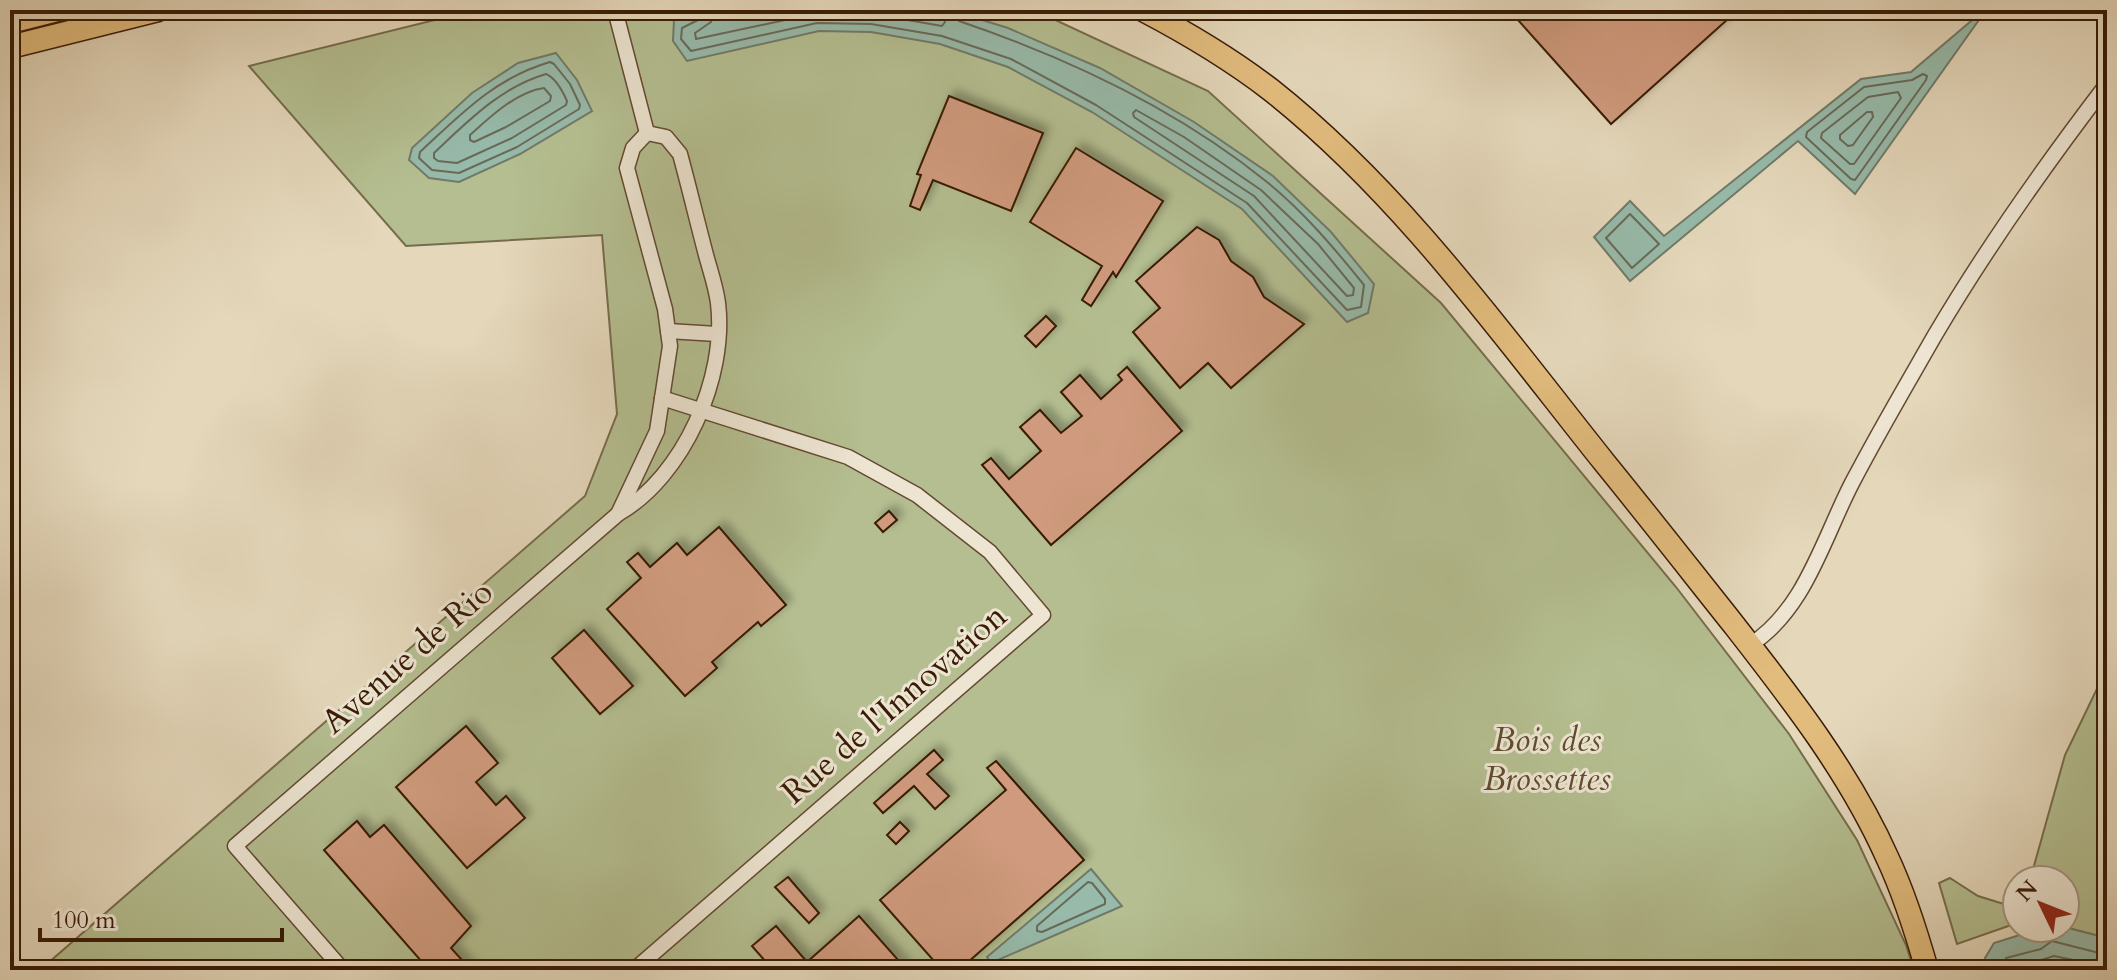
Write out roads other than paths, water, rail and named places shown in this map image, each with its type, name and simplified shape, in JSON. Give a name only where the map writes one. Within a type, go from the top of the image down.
[{"type":"main road","points":[[10,22],[57,10]]},
{"type":"main road","points":[[10,47],[158,10]]},
{"type":"main road","points":[[1143,10],[1177,28],[1270,89],[1346,156],[1427,244],[1750,645],[1816,734],[1865,813],[1901,890],[1927,970]]},
{"type":"street","points":[[615,10],[647,133]]},
{"type":"street","points":[[1750,645],[1772,629],[1798,598],[1852,483],[1936,334],[1984,255],[2039,174],[2107,84]]},
{"type":"street","name":"Avenue de Rio","points":[[343,970],[235,846],[618,514],[639,502],[668,471],[688,441],[700,410],[714,371],[718,303],[680,154],[666,137],[647,133],[633,148],[627,168],[665,309],[670,346],[657,431],[618,514]]},
{"type":"street","points":[[668,331],[717,334]]},
{"type":"street","points":[[662,398],[700,410]]},
{"type":"street","name":"Rue de l'Innovation","points":[[634,970],[1043,615],[990,552],[917,495],[848,457],[700,410]]},
{"type":"water","points":[[708,10],[950,10],[1008,28],[1100,68],[1194,122],[1273,176],[1331,232],[1374,284],[1368,313],[1347,322],[1242,209],[1092,112],[1008,67],[940,44],[871,32],[819,31],[687,61],[673,41],[674,20]]},
{"type":"water","points":[[1984,10],[1855,194],[1798,141],[1630,281],[1594,237],[1630,201],[1664,236],[1861,79],[1911,72]]},
{"type":"water","points":[[556,53],[577,80],[592,111],[520,154],[459,182],[429,178],[409,160],[412,148],[472,93],[518,63]]},
{"type":"water","points":[[1091,869],[1122,906],[991,963],[987,957]]},
{"type":"water","points":[[2081,931],[2107,938],[2107,970],[1986,970],[1985,958],[1994,943],[2081,944]]},
{"type":"park label","name":"Bois des Brossettes","points":[[1547,760]]}]
